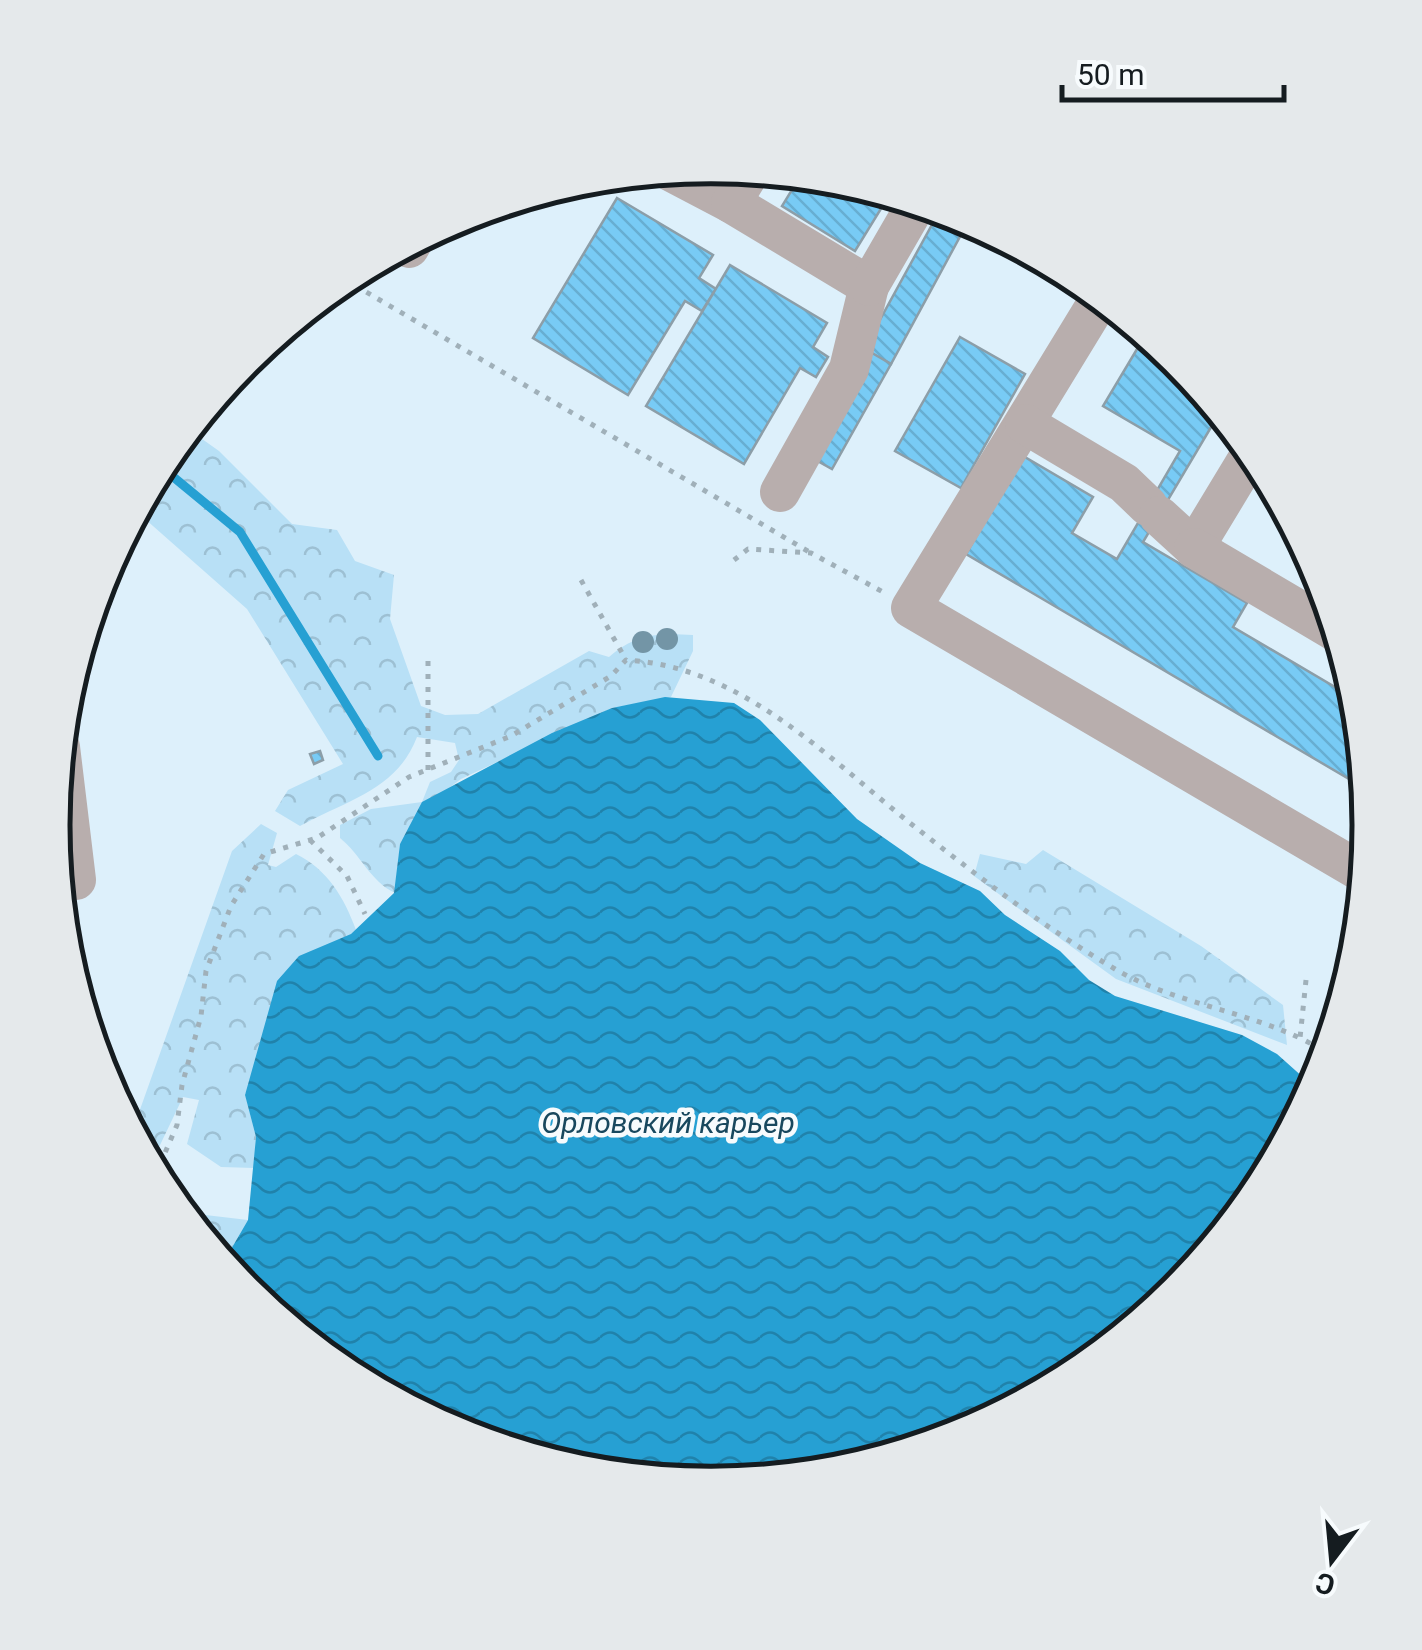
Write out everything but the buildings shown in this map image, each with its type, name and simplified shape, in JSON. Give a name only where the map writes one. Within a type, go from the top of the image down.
[{"type":"lane","points":[[741,187],[869,286]]},
{"type":"lane","points":[[780,492],[849,369],[869,286],[910,216]]},
{"type":"lane","points":[[1093,310],[912,608],[1351,866]]},
{"type":"lane","points":[[1025,424],[1124,484],[1194,548],[1319,623]]},
{"type":"lane","points":[[1194,548],[1243,467]]},
{"type":"lane","points":[[70,841],[76,880]]},
{"type":"path","points":[[360,289],[912,608]]},
{"type":"path","points":[[734,560],[748,549],[812,553]]},
{"type":"path","points":[[581,580],[626,660]]},
{"type":"path","points":[[428,658],[428,770]]},
{"type":"path","points":[[163,1157],[177,1126],[182,1085],[201,1016],[206,971],[231,906],[264,854],[310,840],[409,777],[461,752],[511,736],[612,676],[626,660]]},
{"type":"path","points":[[626,660],[662,662],[742,693],[963,864],[1116,970],[1313,1045]]},
{"type":"path","points":[[310,840],[347,876],[365,914]]},
{"type":"path","points":[[1300,1038],[1306,980]]},
{"type":"green space","points":[[200,438],[219,451],[292,524],[337,530],[355,561],[394,575],[390,619],[421,706],[445,715],[478,714],[589,651],[609,657],[648,636],[693,635],[693,651],[671,697],[612,708],[461,779],[438,796],[400,844],[395,893],[379,882],[340,838],[340,825],[371,809],[422,802],[430,782],[451,772],[459,760],[455,743],[417,737],[397,770],[384,782],[300,826],[275,811],[288,790],[343,764],[247,609],[147,521]]},
{"type":"green space","points":[[261,824],[277,833],[268,865],[276,867],[296,854],[307,860],[333,885],[356,930],[245,1094],[256,1137],[254,1168],[221,1167],[187,1144],[199,1100],[183,1097],[158,1149],[139,1114],[232,851]]},
{"type":"green space","points":[[1043,850],[1201,946],[1283,1005],[1287,1045],[1116,979],[974,876],[980,854],[1026,864]]},
{"type":"green space","points":[[202,1215],[248,1220],[231,1250]]},
{"type":"water","name":"Орловский карьер","points":[[665,697],[734,703],[760,720],[857,819],[920,863],[980,891],[1005,915],[1060,951],[1089,980],[1115,996],[1242,1035],[1277,1054],[1301,1075],[1266,1146],[1220,1215],[1134,1307],[1031,1380],[995,1400],[917,1432],[795,1461],[669,1465],[627,1461],[545,1444],[427,1400],[321,1334],[231,1250],[248,1220],[256,1137],[245,1095],[277,981],[299,956],[351,934],[394,893],[400,844],[422,802],[552,733],[612,708]]},
{"type":"waterway","points":[[173,477],[240,532],[378,756]]}]
